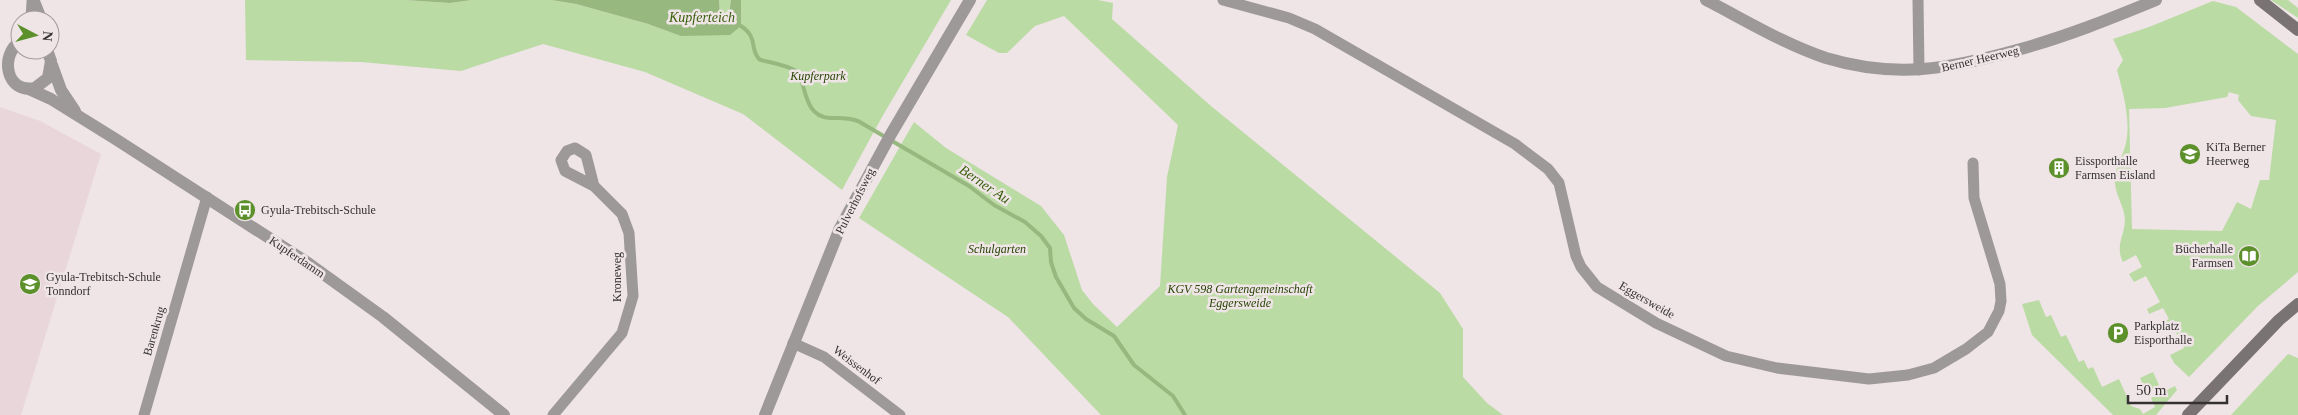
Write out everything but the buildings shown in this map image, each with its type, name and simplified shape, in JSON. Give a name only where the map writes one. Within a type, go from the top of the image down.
[{"type":"main road","points":[[2260,0],[2298,30]]},
{"type":"main road","points":[[2188,415],[2266,333],[2298,304]]},
{"type":"street","name":"Pulverhofsweg","points":[[765,415],[840,228],[884,146],[970,0]]},
{"type":"street","name":"Eggersweide","points":[[1223,0],[1290,18],[1315,29],[1515,144],[1548,169],[1559,183],[1576,256],[1581,267],[1598,287],[1656,323],[1726,356],[1750,363],[1868,379],[1897,378],[1934,368],[1952,359],[1988,332],[1999,311],[2001,293],[1974,198],[1973,163]]},
{"type":"street","name":"Berner Heerweg","points":[[1706,0],[1793,44],[1826,57],[1861,66],[1919,70],[1949,68],[1984,60],[2090,28],[2145,3],[2156,0]]},
{"type":"street","points":[[1918,0],[1919,70]]},
{"type":"street","points":[[10,49],[2,61],[5,73],[14,84]]},
{"type":"street","name":"Kupferdamm","points":[[50,60],[61,90],[78,116]]},
{"type":"street","points":[[29,89],[44,82],[49,75],[52,64]]},
{"type":"street","name":"Kupferdamm","points":[[0,82],[29,89],[78,116],[308,263],[382,317],[504,415]]},
{"type":"street","name":"Kroneweg","points":[[553,415],[622,333],[633,296],[629,233],[622,214],[594,186]]},
{"type":"street","name":"Barenkrug","points":[[144,415],[207,197]]},
{"type":"street","name":"Weissenhof","points":[[793,343],[824,357],[900,415]]},
{"type":"shaded area","name":"Gyula-Trebitsch-Schule Tonndorf","points":[[0,107],[40,121],[101,154],[21,415],[0,415]]},
{"type":"green space","name":"Kupferpark","points":[[245,0],[405,0],[450,3],[472,0],[551,0],[576,4],[648,24],[682,36],[740,26],[741,0],[951,0],[882,117],[842,190],[743,114],[645,72],[543,44],[461,71],[361,62],[246,60]]},
{"type":"green space","points":[[719,0],[731,0],[728,21],[720,14]]},
{"type":"green space","points":[[987,0],[1098,0],[1113,3],[1112,19],[1211,106],[1440,293],[1463,329],[1463,377],[1487,403],[1503,415],[1101,415],[1008,317],[859,218],[914,122],[946,148],[1041,206],[1064,235],[1082,290],[1093,304],[1117,327],[1160,286],[1167,177],[1178,125],[1064,16],[1035,26],[1007,53],[999,53],[966,35]]},
{"type":"green space","points":[[2271,0],[2288,0],[2298,8],[2298,18]]},
{"type":"green space","points":[[2213,1],[2236,7],[2298,54],[2298,272],[2258,306],[2189,377],[2174,363],[2170,355],[2184,348],[2172,325],[2159,332],[2156,326],[2169,319],[2163,308],[2149,314],[2147,309],[2160,302],[2146,276],[2134,282],[2129,274],[2142,267],[2136,255],[2123,262],[2120,251],[2125,221],[2115,177],[2126,143],[2128,125],[2126,106],[2117,70],[2123,60],[2113,39],[2149,27]],"holes":[[[2229,92],[2239,95],[2238,100],[2251,116],[2276,120],[2269,180],[2260,180],[2251,209],[2237,202],[2222,231],[2132,229],[2129,109],[2165,108],[2227,97]]]},
{"type":"green space","points":[[2039,300],[2046,317],[2051,315],[2061,337],[2066,335],[2079,362],[2084,360],[2088,369],[2093,367],[2102,387],[2119,379],[2131,406],[2140,409],[2143,414],[2155,407],[2151,398],[2175,386],[2177,390],[2156,415],[2113,415],[2032,335],[2022,304]]},
{"type":"green space","points":[[2288,354],[2298,358],[2298,415],[2231,415]]},
{"type":"green space","points":[[2153,372],[2159,385],[2146,391],[2140,378]]},
{"type":"water","points":[[405,0],[472,0],[450,3]]},
{"type":"water","name":"Kupferteich","points":[[551,0],[719,0],[720,14],[728,21],[731,0],[741,0],[741,26],[730,35],[681,36],[648,24],[576,4]]},
{"type":"waterway","name":"Berner Au","points":[[741,26],[750,35],[754,51],[759,59],[788,67],[799,73],[808,102],[816,113],[822,117],[847,118],[858,121],[969,186],[994,205],[1025,222],[1041,236],[1050,248],[1051,262],[1056,277],[1074,308],[1086,319],[1114,336],[1134,365],[1173,396],[1185,415]]},
{"type":"place","name":"KiTa Berner Heerweg","points":[[2190,154]]},
{"type":"place","name":"Eissporthalle Farmsen Eisland","points":[[2059,168]]},
{"type":"place","name":"Gyula-Trebitsch-Schule","points":[[245,210]]},
{"type":"place","name":"Bücherhalle Farmsen","points":[[2249,256]]},
{"type":"place","name":"Gyula-Trebitsch-Schule Tonndorf","points":[[30,284]]},
{"type":"place","name":"Parkplatz Eisporthalle","points":[[2118,333]]},
{"type":"park label","name":"Schulgarten","points":[[997,249]]},
{"type":"park label","name":"KGV 598 Gartengemeinschaft Eggersweide","points":[[1240,296]]}]
